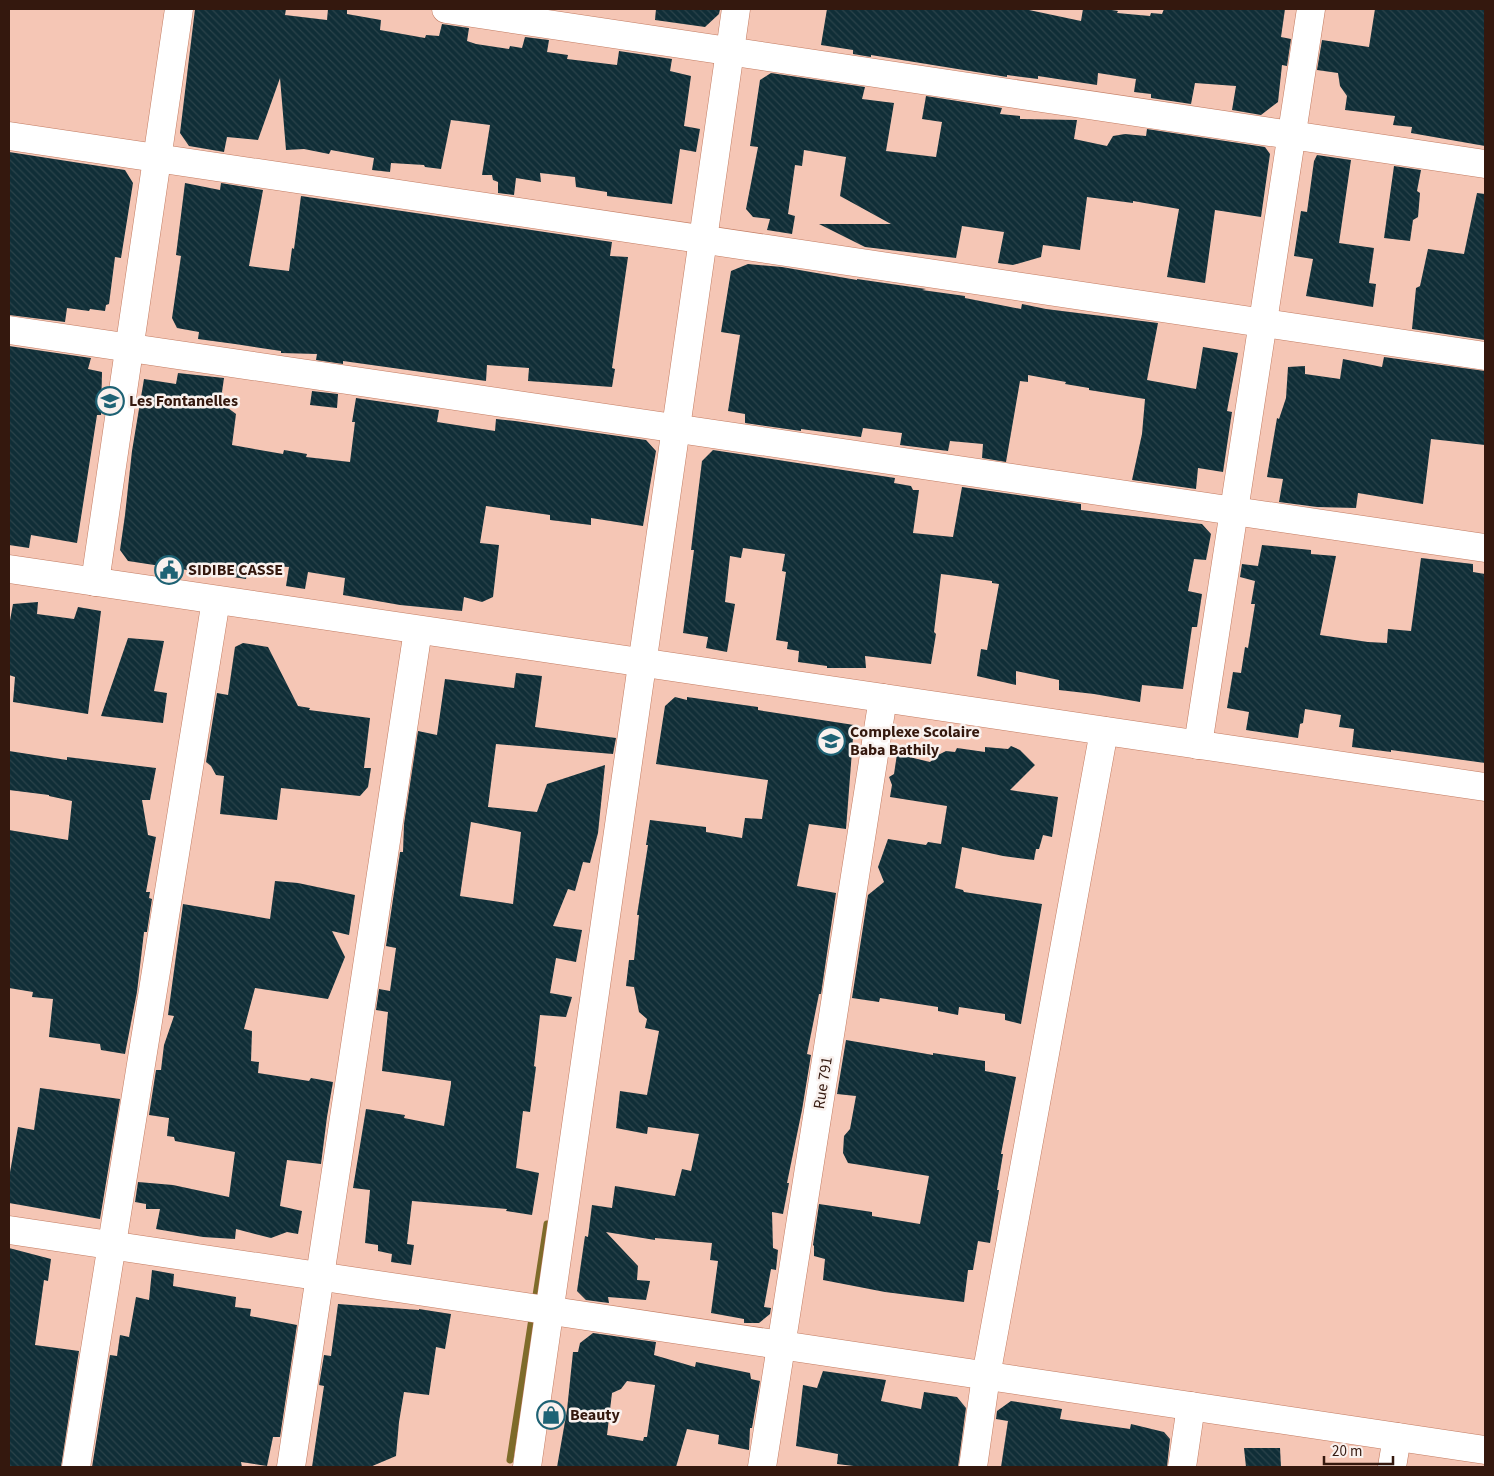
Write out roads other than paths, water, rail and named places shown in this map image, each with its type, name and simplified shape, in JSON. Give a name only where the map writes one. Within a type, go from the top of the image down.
[{"type":"street","points":[[95,582],[179,9]]},
{"type":"street","points":[[446,9],[1485,164]]},
{"type":"street","points":[[527,1467],[736,9]]},
{"type":"street","points":[[1198,745],[1311,9]]},
{"type":"street","points":[[9,136],[1485,356]]},
{"type":"street","points":[[9,330],[1485,548]]},
{"type":"street","points":[[9,569],[1485,787]]},
{"type":"street","points":[[76,1467],[216,600]]},
{"type":"street","points":[[292,1467],[418,630]]},
{"type":"street","name":"Rue 791","points":[[762,1467],[883,698]]},
{"type":"street","points":[[973,1467],[986,1376],[1104,731]]},
{"type":"street","points":[[9,1230],[1485,1450]]},
{"type":"street","points":[[1182,1467],[1191,1406]]},
{"type":"street","points":[[1392,1467],[1397,1437]]},
{"type":"waterway","points":[[535,1302],[547,1224]]},
{"type":"waterway","points":[[510,1460],[533,1312]]},
{"type":"place","name":"Les Fontanelles","points":[[110,401]]},
{"type":"place","name":"SIDIBE CASSE","points":[[169,570]]},
{"type":"place","name":"Complexe Scolaire Baba Bathily","points":[[831,741]]},
{"type":"place","name":"Beauty","points":[[551,1415]]}]
